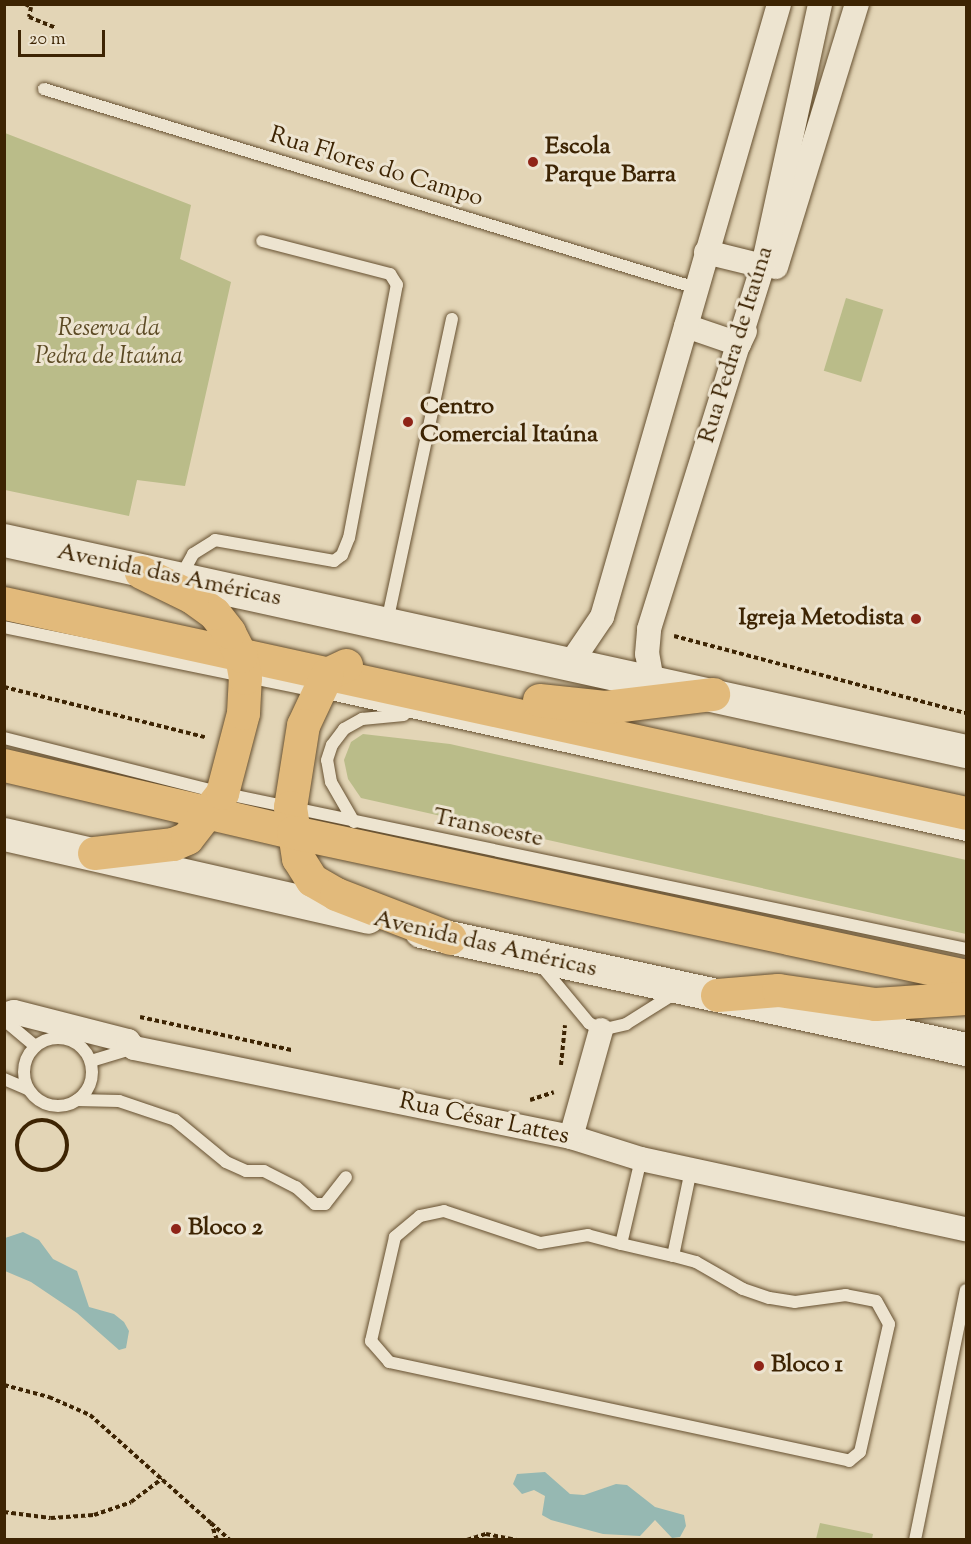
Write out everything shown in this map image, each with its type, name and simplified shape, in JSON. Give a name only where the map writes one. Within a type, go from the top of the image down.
[{"type":"highway","points":[[94,853],[173,844],[188,838],[216,802],[243,713],[243,667],[214,613],[192,597],[141,572]]},
{"type":"highway","points":[[4,603],[243,667],[966,813]]},
{"type":"highway","points":[[450,938],[336,894],[312,880],[298,858],[291,820],[296,752],[322,682],[356,661],[395,666],[568,706],[657,704],[713,694]]},
{"type":"highway","points":[[4,765],[216,802],[966,976]]},
{"type":"highway","points":[[717,995],[778,990],[875,1004],[966,998]]},
{"type":"main road","name":"Avenida das Américas","points":[[4,540],[141,572],[387,623],[966,751]]},
{"type":"main road","name":"Avenida das Américas","points":[[4,834],[94,853],[535,958],[966,1049]]},
{"type":"street","points":[[570,664],[602,617],[779,4]]},
{"type":"street","name":"Rua Pedra de Itaúna","points":[[652,681],[647,654],[649,629],[763,266],[820,4]]},
{"type":"street","points":[[686,326],[739,344],[779,262],[857,4]]},
{"type":"street","points":[[706,252],[763,266]]},
{"type":"street","name":"Rua César Lattes","points":[[4,1015],[14,1012],[128,1041],[135,1048],[571,1137],[641,1159],[966,1229]]},
{"type":"street","points":[[571,1137],[601,1030]]},
{"type":"lane","name":"Rua Flores do Campo","points":[[44,89],[696,288]]},
{"type":"lane","points":[[179,580],[193,554],[215,540],[334,561],[342,555],[350,538],[397,285],[390,274],[262,241]]},
{"type":"lane","points":[[387,623],[452,319]]},
{"type":"lane","points":[[4,627],[243,667]]},
{"type":"lane","points":[[322,682],[414,714],[966,835]]},
{"type":"lane","points":[[354,822],[331,782],[327,760],[332,745],[344,729],[362,719],[414,714]]},
{"type":"lane","points":[[4,738],[216,802]]},
{"type":"lane","name":"Transoeste","points":[[291,820],[354,822],[966,950]]},
{"type":"lane","points":[[535,958],[576,1010],[601,1030],[626,1024],[682,989]]},
{"type":"lane","points":[[4,1020],[35,1046]]},
{"type":"lane","points":[[28,1089],[24,1066],[35,1046],[45,1040],[67,1039],[78,1043],[91,1061],[91,1083],[78,1100]]},
{"type":"lane","points":[[91,1061],[135,1048]]},
{"type":"lane","points":[[4,1079],[28,1089],[36,1098],[56,1106],[78,1100],[119,1101],[175,1120],[226,1162],[246,1171],[264,1171],[296,1187],[315,1204],[325,1204],[346,1177]]},
{"type":"lane","points":[[621,1244],[641,1159]]},
{"type":"lane","points":[[674,1256],[691,1170]]},
{"type":"lane","points":[[444,1210],[540,1243],[588,1235],[621,1244],[696,1262],[743,1289],[769,1298],[795,1302],[846,1295],[876,1301],[889,1324],[860,1452],[849,1461],[389,1362],[371,1341],[395,1237],[420,1216],[444,1210]]},
{"type":"lane","points":[[915,1539],[966,1290]]},
{"type":"path","points":[[24,4],[31,7],[29,17],[56,28]]},
{"type":"path","points":[[649,629],[966,713]]},
{"type":"path","points":[[4,687],[213,739]]},
{"type":"path","points":[[561,1069],[565,1022],[557,1011],[576,1010]]},
{"type":"path","points":[[128,1014],[299,1052]]},
{"type":"path","points":[[517,1098],[529,1100],[553,1094],[556,1088]]},
{"type":"path","points":[[47,1121],[65,1137],[65,1153],[56,1166],[40,1171],[25,1164],[16,1142],[31,1122],[47,1121]]},
{"type":"path","points":[[4,1385],[49,1397],[90,1415],[230,1539]]},
{"type":"path","points":[[4,1512],[51,1518],[94,1515],[131,1502],[162,1479]]},
{"type":"path","points":[[212,1523],[217,1539]]},
{"type":"path","points":[[467,1539],[486,1534],[516,1539]]},
{"type":"green space","name":"Reserva da Pedra de Itaúna","points":[[5,133],[191,205],[180,259],[231,282],[185,486],[137,480],[129,516],[5,490]]},
{"type":"green space","points":[[846,298],[883,309],[861,382],[824,371]]},
{"type":"green space","points":[[363,734],[450,744],[966,860],[966,934],[361,798],[348,779],[344,760],[351,742]]},
{"type":"green space","points":[[820,1523],[873,1534],[872,1539],[816,1539]]},
{"type":"water","points":[[23,1232],[39,1240],[53,1259],[77,1271],[89,1307],[114,1314],[124,1322],[129,1331],[126,1348],[119,1350],[77,1313],[31,1282],[5,1271],[5,1238]]},
{"type":"water","points":[[545,1472],[570,1494],[584,1495],[616,1484],[627,1485],[655,1507],[684,1515],[686,1526],[680,1537],[672,1538],[655,1520],[640,1536],[603,1534],[551,1520],[542,1515],[545,1496],[534,1490],[522,1494],[513,1484],[517,1474]]},
{"type":"place","name":"Escola Parque Barra","points":[[533,162]]},
{"type":"place","name":"Centro Comercial Itaúna","points":[[408,422]]},
{"type":"place","name":"Igreja Metodista","points":[[916,619]]},
{"type":"place","name":"Bloco 2","points":[[176,1229]]},
{"type":"place","name":"Bloco 1","points":[[759,1366]]}]
